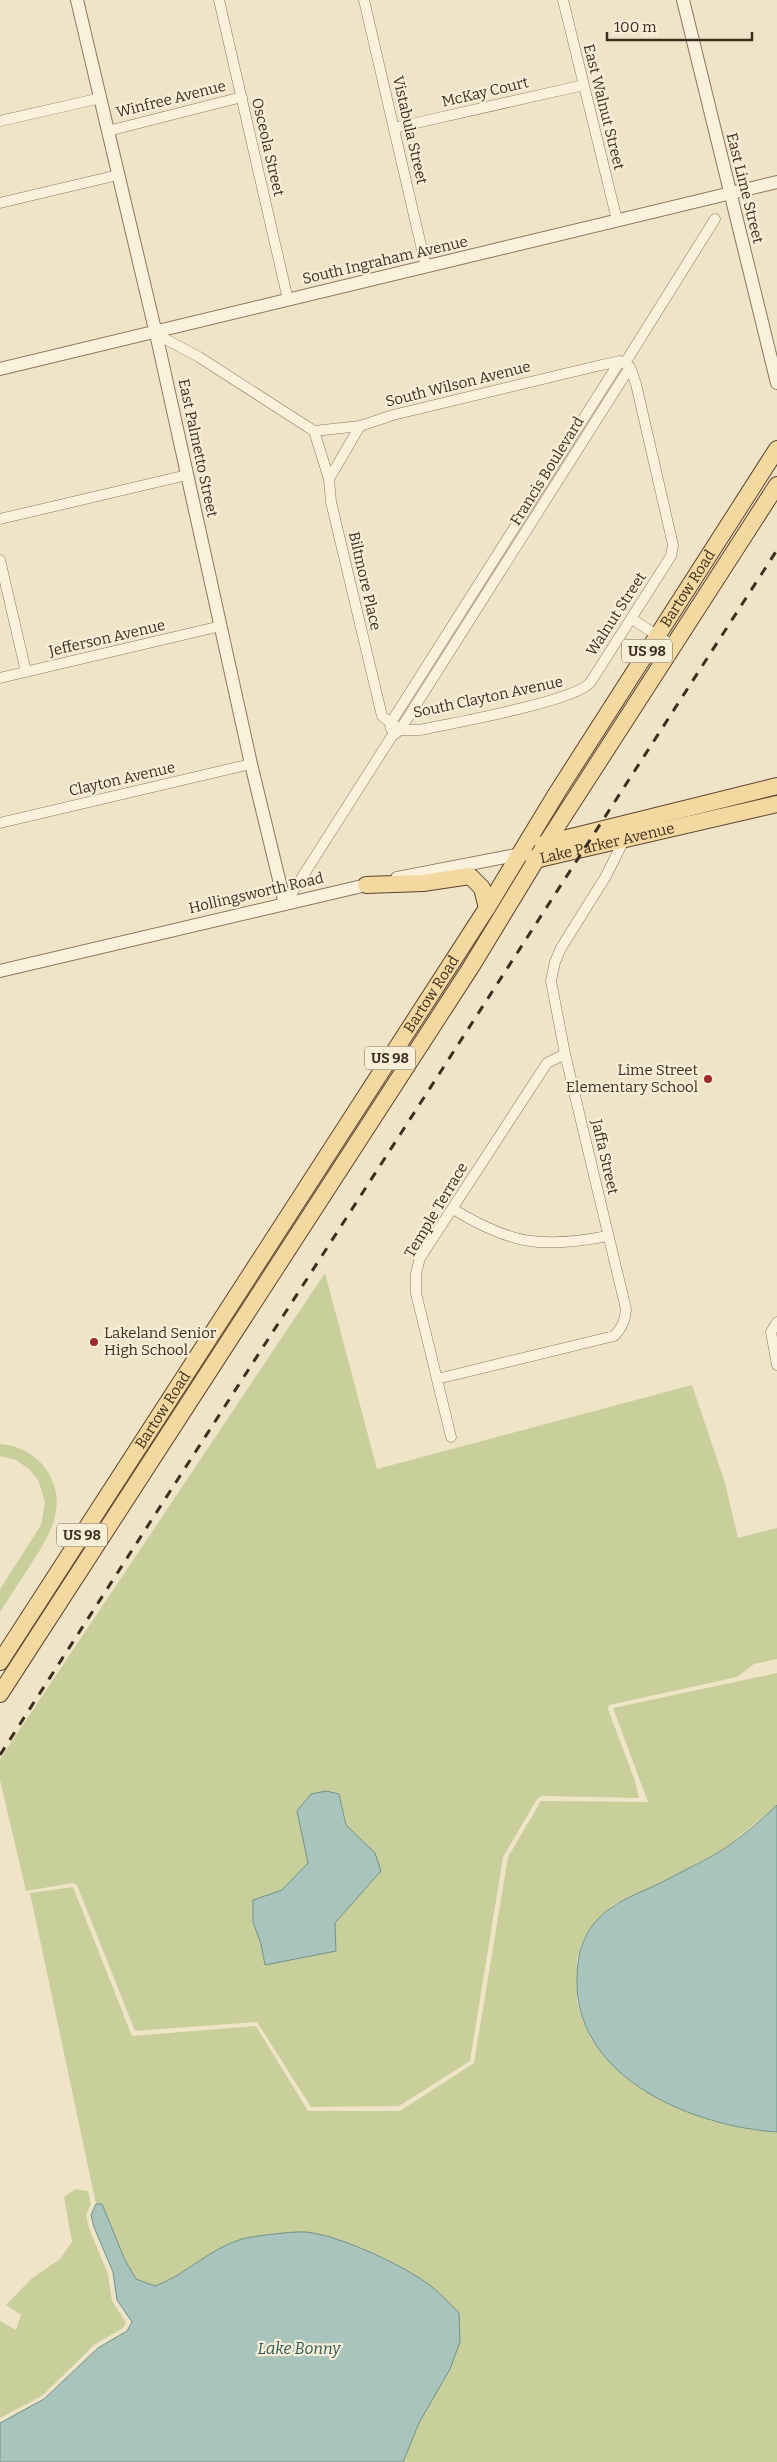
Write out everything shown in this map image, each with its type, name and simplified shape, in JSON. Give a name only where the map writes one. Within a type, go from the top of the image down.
[{"type":"main road","name":"Bartow Road","points":[[0,1662],[487,908],[558,791],[777,449]]},
{"type":"main road","name":"Bartow Road","points":[[0,1694],[539,859],[547,842],[777,485]]},
{"type":"main road","name":"Lake Parker Avenue","points":[[521,854],[547,842],[777,786]]},
{"type":"main road","name":"Lake Parker Avenue","points":[[521,854],[539,859],[777,804]]},
{"type":"main road","points":[[366,885],[423,884],[470,876],[482,888],[487,908]]},
{"type":"street","name":"East Palmetto Street","points":[[77,0],[187,475],[251,764],[285,904]]},
{"type":"street","name":"Osceola Street","points":[[219,0],[288,300]]},
{"type":"street","name":"Vistabula Street","points":[[364,0],[426,267]]},
{"type":"street","name":"East Walnut Street","points":[[563,0],[617,220]]},
{"type":"street","name":"East Lime Street","points":[[683,0],[777,384]]},
{"type":"street","name":"McKay Court","points":[[394,128],[584,85]]},
{"type":"street","name":"Winfree Avenue","points":[[108,130],[242,97]]},
{"type":"street","name":"Winfree Avenue","points":[[0,121],[101,98]]},
{"type":"street","points":[[0,203],[118,175]]},
{"type":"street","name":"South Ingraham Avenue","points":[[0,369],[777,182]]},
{"type":"street","name":"Francis Boulevard","points":[[285,904],[477,610],[552,490],[625,364],[716,219]]},
{"type":"street","points":[[154,333],[199,357],[314,431],[360,426]]},
{"type":"street","name":"Francis Boulevard","points":[[390,724],[542,484],[625,364]]},
{"type":"street","name":"South Wilson Avenue","points":[[360,426],[393,415],[625,364]]},
{"type":"street","name":"Walnut Street","points":[[581,691],[590,683],[632,619],[672,551],[673,546],[625,364]]},
{"type":"street","points":[[328,479],[360,426]]},
{"type":"street","name":"Biltmore Place","points":[[314,431],[328,479],[331,502],[382,716],[390,724]]},
{"type":"street","points":[[0,519],[187,475]]},
{"type":"street","points":[[542,484],[552,490]]},
{"type":"street","points":[[0,560],[26,672]]},
{"type":"street","points":[[467,604],[477,610]]},
{"type":"street","points":[[632,619],[673,646]]},
{"type":"street","name":"Jefferson Avenue","points":[[0,678],[221,626]]},
{"type":"street","name":"South Clayton Avenue","points":[[396,733],[420,730],[581,691]]},
{"type":"street","points":[[390,724],[396,733]]},
{"type":"street","name":"Clayton Avenue","points":[[0,823],[251,764]]},
{"type":"street","name":"Jaffa Street","points":[[437,1378],[614,1336],[621,1329],[626,1309],[565,1054],[551,981],[554,962],[606,876],[634,822]]},
{"type":"street","name":"Hollingsworth Road","points":[[0,971],[366,885],[521,854]]},
{"type":"street","name":"Temple Terrace","points":[[451,1437],[416,1293],[416,1273],[420,1258],[547,1064],[565,1054]]},
{"type":"street","points":[[453,1208],[482,1227],[524,1242],[564,1244],[608,1236]]},
{"type":"street","points":[[776,1324],[771,1332],[771,1340],[777,1365]]},
{"type":"street","points":[[165,1408],[180,1417]]},
{"type":"green space","points":[[325,1273],[377,1469],[692,1385],[725,1483],[738,1538],[777,1528],[777,1659],[754,1664],[737,1677],[609,1705],[608,1709],[635,1781],[639,1798],[542,1796],[537,1799],[503,1857],[470,2061],[399,2106],[311,2107],[257,2022],[135,2031],[77,1885],[73,1883],[26,1891],[0,1780],[0,1759]],"holes":[[[339,1794],[346,1825],[381,1871],[335,1923],[336,1939],[265,1965],[261,1944],[253,1922],[253,1901],[282,1890],[308,1863],[298,1811]]]},
{"type":"green space","points":[[0,1444],[26,1451],[42,1464],[53,1482],[57,1506],[51,1530],[0,1612],[0,1589],[41,1525],[45,1502],[38,1480],[29,1469],[16,1460],[0,1456]]},
{"type":"green space","points":[[777,1673],[777,1805],[724,1849],[665,1881],[614,1904],[596,1921],[583,1940],[577,1960],[577,2001],[582,2019],[592,2041],[655,2097],[711,2121],[752,2130],[777,2132],[777,2462],[403,2462],[419,2423],[431,2286],[395,2264],[339,2240],[306,2232],[213,2253],[174,2279],[156,2286],[136,2279],[125,2260],[102,2204],[96,2204],[30,1893],[73,1887],[132,2036],[256,2026],[308,2111],[400,2111],[474,2063],[508,1857],[541,1801],[648,1802],[613,1708]]},
{"type":"green space","points":[[75,2189],[88,2191],[91,2204],[86,2215],[89,2228],[108,2274],[112,2301],[126,2322],[123,2328],[94,2345],[42,2396],[0,2418],[0,2321],[16,2330],[21,2315],[6,2305],[31,2279],[60,2259],[72,2242],[64,2197]]},
{"type":"water","points":[[326,1791],[339,1794],[346,1825],[375,1853],[381,1871],[335,1923],[336,1951],[265,1965],[261,1944],[253,1922],[253,1900],[282,1890],[308,1863],[297,1811],[311,1794]]},
{"type":"water","points":[[777,1805],[777,2132],[745,2128],[712,2120],[678,2108],[647,2092],[619,2072],[597,2047],[583,2018],[577,1984],[580,1950],[586,1935],[604,1913],[621,1902],[724,1849]]},
{"type":"water","name":"Lake Bonny","points":[[96,2204],[102,2204],[125,2260],[136,2279],[155,2286],[230,2243],[255,2236],[306,2232],[320,2234],[353,2245],[389,2261],[420,2278],[435,2289],[459,2313],[460,2342],[450,2369],[419,2423],[403,2462],[0,2462],[0,2423],[44,2399],[98,2348],[127,2331],[132,2322],[117,2300],[113,2272],[94,2227],[91,2215]]},
{"type":"railway","points":[[0,1755],[777,550]]},
{"type":"place","name":"Lime Street Elementary School","points":[[708,1079]]},
{"type":"place","name":"Lakeland Senior High School","points":[[94,1342]]}]
